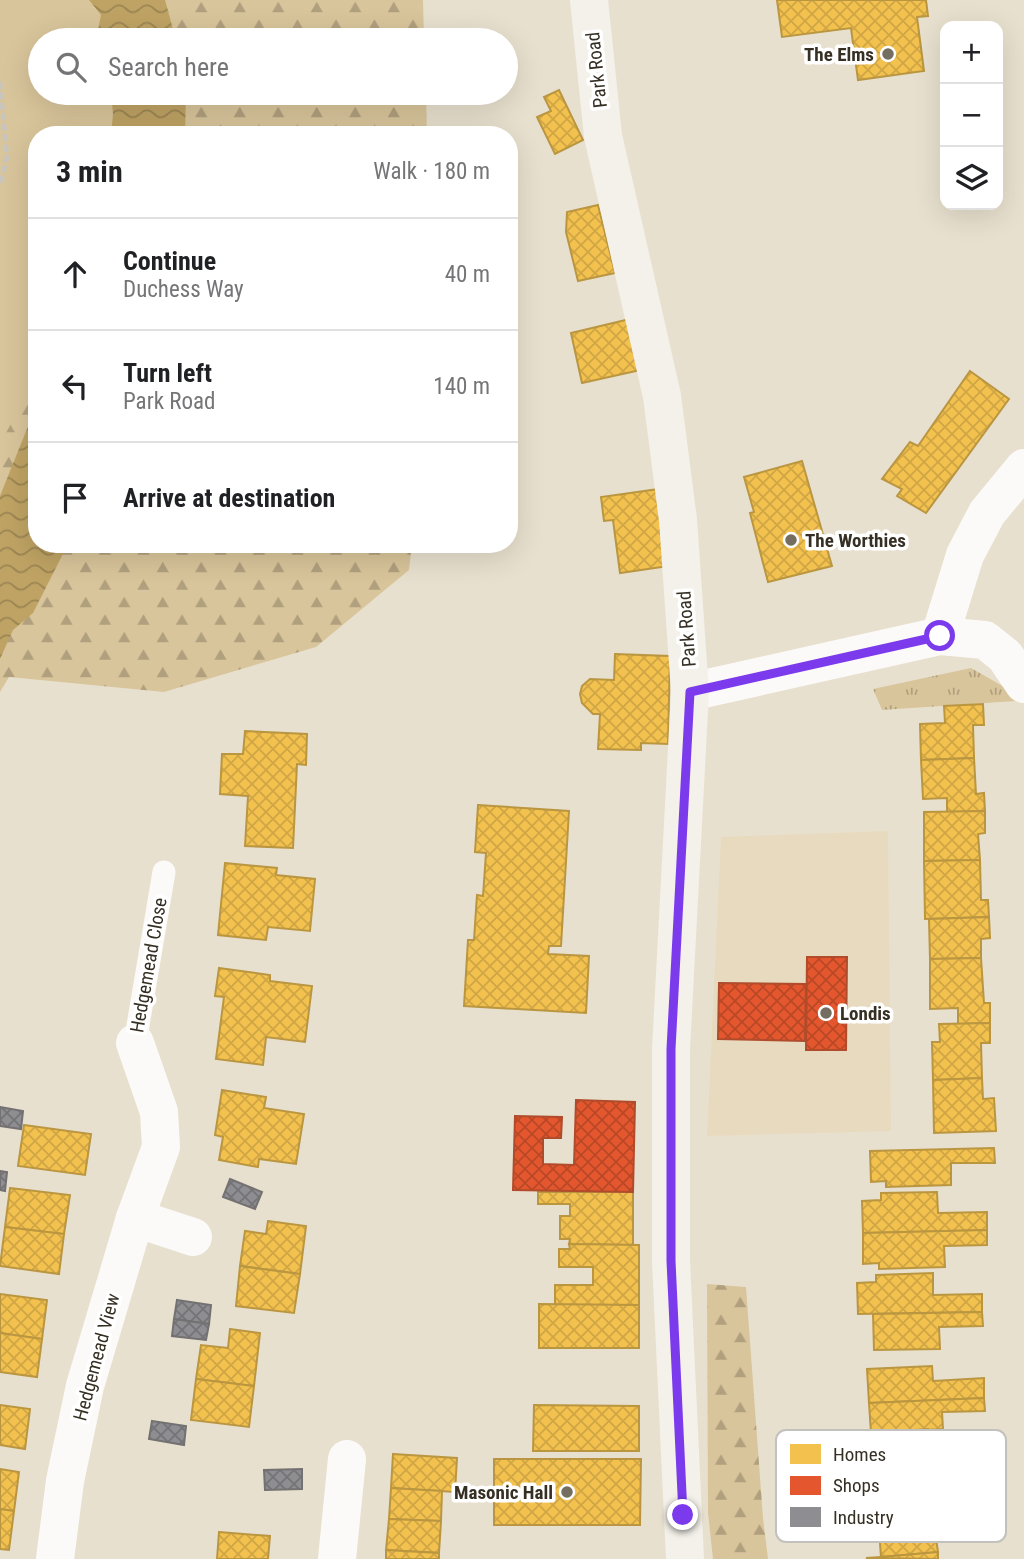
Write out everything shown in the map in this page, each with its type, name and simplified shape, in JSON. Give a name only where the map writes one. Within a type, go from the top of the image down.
[{"type":"main road","name":"Park Road","points":[[589,0],[603,136],[662,396],[678,520],[690,692],[671,1049],[671,1261],[685,1559]]},
{"type":"street","points":[[940,636],[965,555],[987,513],[1024,468]]},
{"type":"street","points":[[690,692],[940,636],[985,640],[1005,656],[1024,684]]},
{"type":"street","name":"Hedgemead Close","points":[[135,1043],[159,1112],[161,1147],[135,1218]]},
{"type":"street","points":[[135,1218],[193,1237]]},
{"type":"street","name":"Hedgemead View","points":[[55,1559],[65,1481],[85,1386],[135,1218]]},
{"type":"street","points":[[337,1559],[347,1459]]},
{"type":"lane","name":"Hedgemead Close","points":[[135,1043],[163,872]]},
{"type":"path","points":[[0,82],[6,157],[0,186]]},
{"type":"shaded area","points":[[888,831],[891,1131],[707,1136],[721,837]]},
{"type":"green space","points":[[0,0],[92,0],[98,28],[28,28],[28,105],[106,105],[106,126],[28,126],[28,393],[0,444]]},
{"type":"green space","points":[[38,0],[423,0],[424,28],[40,28]]},
{"type":"green space","points":[[52,105],[426,105],[427,126],[56,126]]},
{"type":"green space","points":[[28,373],[28,553],[411,553],[409,570],[316,647],[164,692],[9,677],[0,692],[0,418]]},
{"type":"green space","points":[[971,668],[1006,688],[1015,701],[882,710],[873,689]]},
{"type":"green space","points":[[707,1284],[746,1287],[768,1559],[713,1559],[708,1513]]},
{"type":"water","points":[[89,0],[165,0],[173,28],[98,28],[101,15]]},
{"type":"water","points":[[112,105],[186,105],[185,126],[112,126]]},
{"type":"water","points":[[28,426],[28,553],[63,553],[33,613],[13,630],[0,659],[0,496]]},
{"type":"building: Homes","name":"The Elms","points":[[777,0],[926,0],[928,16],[917,17],[924,71],[858,80],[851,28],[782,37]]},
{"type":"building: Homes","points":[[559,90],[583,140],[555,154],[537,117],[551,111],[544,97]]},
{"type":"building: Homes","points":[[598,205],[615,273],[578,281],[566,232],[567,212]]},
{"type":"building: Homes","points":[[634,318],[645,369],[582,383],[571,333]]},
{"type":"building: Homes","points":[[970,371],[1009,399],[926,513],[897,496],[902,489],[882,479],[910,442],[918,446]]},
{"type":"building: Homes","name":"The Worthies","points":[[802,461],[832,566],[768,582],[750,513],[754,512],[744,477]]},
{"type":"building: Homes","points":[[659,489],[669,566],[620,573],[613,520],[604,521],[601,497]]},
{"type":"building: Homes","points":[[615,654],[670,656],[668,744],[641,743],[641,750],[598,749],[600,714],[593,714],[582,703],[580,694],[582,686],[590,679],[614,680]]},
{"type":"building: Homes","points":[[983,704],[984,725],[973,725],[974,758],[921,760],[920,724],[945,723],[944,706]]},
{"type":"building: Homes","points":[[245,731],[307,734],[306,765],[297,764],[293,848],[245,846],[248,796],[220,794],[222,754],[243,754]]},
{"type":"building: Homes","points":[[974,758],[976,794],[984,793],[985,811],[947,812],[947,798],[923,799],[921,760]]},
{"type":"building: Homes","points":[[478,805],[569,811],[561,946],[549,946],[548,954],[589,956],[586,1013],[464,1006],[468,940],[474,940],[477,895],[483,896],[486,853],[475,852]]},
{"type":"building: Homes","points":[[985,811],[985,833],[978,834],[980,860],[924,861],[924,812]]},
{"type":"building: Homes","points":[[980,860],[981,900],[988,900],[989,917],[925,919],[924,861]]},
{"type":"building: Homes","points":[[225,863],[277,868],[276,875],[315,879],[310,931],[268,927],[266,940],[218,935]]},
{"type":"building: Homes","points":[[989,917],[990,938],[981,939],[981,958],[930,959],[929,919]]},
{"type":"building: Homes","points":[[981,958],[984,1003],[990,1003],[990,1023],[958,1024],[958,1008],[930,1009],[930,959]]},
{"type":"building: Homes","points":[[219,968],[270,975],[270,981],[312,986],[305,1042],[266,1037],[263,1065],[216,1059],[224,997],[215,996]]},
{"type":"building: Homes","points":[[990,1023],[990,1043],[981,1043],[982,1078],[933,1080],[932,1042],[940,1042],[939,1024]]},
{"type":"building: Homes","points":[[982,1078],[983,1099],[994,1098],[996,1131],[934,1133],[933,1080]]},
{"type":"building: Homes","points":[[222,1090],[266,1097],[264,1108],[304,1114],[296,1164],[259,1159],[258,1167],[219,1160],[223,1137],[215,1135]]},
{"type":"building: Homes","points":[[24,1125],[91,1134],[85,1175],[18,1166]]},
{"type":"building: Homes","points":[[994,1148],[995,1163],[951,1163],[951,1185],[886,1187],[886,1181],[871,1182],[870,1151]]},
{"type":"building: Homes","points":[[10,1188],[70,1195],[64,1234],[5,1227]]},
{"type":"building: Homes","points":[[538,1192],[633,1192],[633,1245],[569,1244],[570,1239],[560,1239],[560,1216],[570,1216],[570,1204],[538,1204]]},
{"type":"building: Homes","points":[[937,1192],[938,1213],[987,1212],[987,1230],[863,1233],[862,1201],[881,1200],[881,1193]]},
{"type":"building: Homes","points":[[268,1221],[306,1226],[300,1274],[240,1266],[245,1231],[266,1234]]},
{"type":"building: Homes","points":[[5,1227],[64,1234],[59,1274],[0,1266]]},
{"type":"building: Homes","points":[[987,1230],[987,1245],[944,1246],[945,1267],[879,1269],[879,1263],[863,1264],[863,1233]]},
{"type":"building: Homes","points":[[569,1244],[639,1245],[639,1305],[555,1305],[555,1285],[593,1285],[593,1267],[559,1267],[559,1249],[570,1249]]},
{"type":"building: Homes","points":[[240,1266],[300,1274],[294,1313],[236,1306]]},
{"type":"building: Homes","points":[[933,1273],[933,1295],[982,1294],[982,1312],[858,1314],[857,1283],[876,1282],[876,1275]]},
{"type":"building: Homes","points":[[0,1294],[47,1300],[42,1339],[0,1333]]},
{"type":"building: Homes","points":[[539,1304],[639,1305],[639,1348],[539,1348]]},
{"type":"building: Homes","points":[[982,1312],[983,1326],[939,1327],[940,1349],[874,1350],[873,1314]]},
{"type":"building: Homes","points":[[230,1329],[260,1333],[254,1386],[196,1379],[201,1345],[228,1348]]},
{"type":"building: Homes","points":[[0,1333],[42,1339],[37,1377],[0,1372]]},
{"type":"building: Homes","points":[[932,1366],[933,1381],[984,1378],[984,1398],[869,1403],[867,1369]]},
{"type":"building: Homes","points":[[196,1379],[254,1386],[249,1427],[191,1420]]},
{"type":"building: Homes","points":[[984,1398],[985,1411],[942,1412],[943,1429],[871,1430],[869,1403]]},
{"type":"building: Homes","points":[[0,1405],[30,1409],[25,1449],[0,1445]]},
{"type":"building: Homes","points":[[534,1405],[639,1406],[639,1451],[533,1451]]},
{"type":"building: Homes","points":[[393,1454],[457,1458],[455,1492],[391,1488]]},
{"type":"building: Homes","name":"Masonic Hall","points":[[494,1459],[641,1459],[640,1525],[494,1525]]},
{"type":"building: Homes","points":[[0,1469],[19,1472],[14,1511],[0,1509]]},
{"type":"building: Homes","points":[[391,1488],[442,1491],[441,1521],[389,1519]]},
{"type":"building: Homes","points":[[0,1509],[14,1511],[9,1550],[0,1549]]},
{"type":"building: Homes","points":[[389,1519],[441,1521],[439,1553],[386,1550]]},
{"type":"building: Homes","points":[[219,1532],[270,1536],[268,1559],[217,1559]]},
{"type":"building: Homes","points":[[880,1542],[937,1542],[938,1552],[881,1557]]},
{"type":"building: Homes","points":[[386,1550],[439,1553],[439,1559],[386,1559]]},
{"type":"building: Homes","points":[[938,1552],[938,1559],[866,1558],[881,1557]]},
{"type":"building: Shops","name":"Londis","points":[[807,957],[847,957],[846,1050],[806,1050]]},
{"type":"building: Shops","points":[[719,983],[806,984],[805,1041],[718,1039]]},
{"type":"building: Shops","points":[[576,1100],[635,1102],[633,1192],[513,1190],[515,1116],[562,1117],[561,1138],[543,1138],[543,1164],[574,1165]]},
{"type":"building: Industry","points":[[0,1107],[23,1111],[21,1129],[0,1126]]},
{"type":"building: Industry","points":[[0,1171],[7,1172],[5,1191],[0,1190]]},
{"type":"building: Industry","points":[[230,1179],[262,1192],[255,1209],[223,1197]]},
{"type":"building: Industry","points":[[177,1300],[211,1305],[209,1324],[174,1319]]},
{"type":"building: Industry","points":[[174,1319],[209,1324],[206,1340],[172,1336]]},
{"type":"building: Industry","points":[[152,1421],[186,1426],[184,1445],[149,1439]]},
{"type":"building: Industry","points":[[302,1469],[302,1489],[265,1490],[264,1470]]},
{"type":"place","name":"The Elms","points":[[888,54]]},
{"type":"place","name":"The Worthies","points":[[791,540]]},
{"type":"place","name":"Londis","points":[[826,1013]]},
{"type":"place","name":"Masonic Hall","points":[[567,1492]]},
{"type":"route","points":[[683,1515],[671,1261],[671,1049],[690,692],[940,636]]}]
